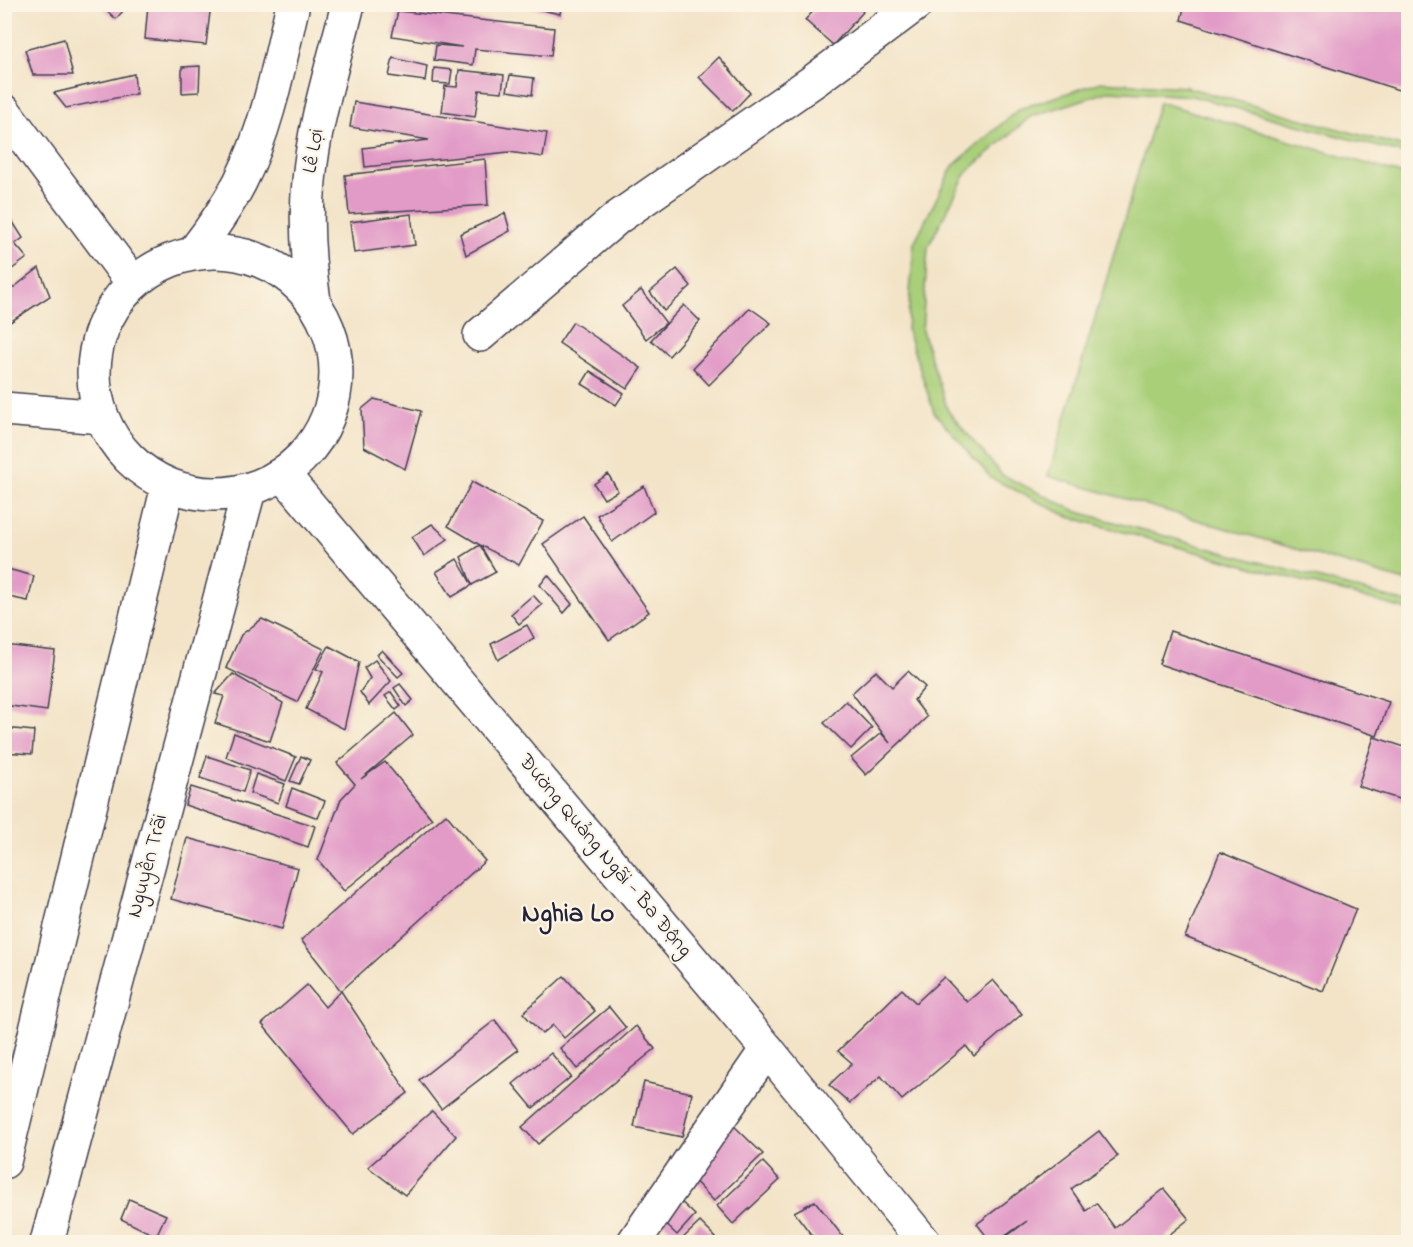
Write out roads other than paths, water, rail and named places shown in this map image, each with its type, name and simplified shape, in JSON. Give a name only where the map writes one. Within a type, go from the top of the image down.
[{"type":"main road","points":[[194,252],[219,218],[240,182],[256,143],[269,103],[293,4]]},
{"type":"main road","name":"Lê Lợi","points":[[314,301],[308,252],[309,181],[315,140],[348,4]]},
{"type":"main road","points":[[480,335],[617,218],[815,80],[916,4]]},
{"type":"main road","points":[[4,111],[133,283]]},
{"type":"main road","points":[[228,251],[261,259],[291,276],[314,301],[333,340],[336,362],[333,404],[314,443],[300,460],[283,474],[249,490],[222,495],[194,493],[168,486],[128,458],[102,417],[94,381],[97,345],[110,311],[133,283],[161,263],[194,252],[228,251]]},
{"type":"main road","points":[[10,410],[102,417]]},
{"type":"main road","name":"Đường Quảng Ngãi - Ba Động","points":[[283,474],[767,1049],[924,1242]]},
{"type":"main road","points":[[4,1162],[168,486]]},
{"type":"main road","name":"Nguyễn Trãi","points":[[47,1242],[249,490]]},
{"type":"main road","points":[[634,1242],[767,1049]]},
{"type":"district","name":"Nghia Lo","points":[[568,914]]}]
